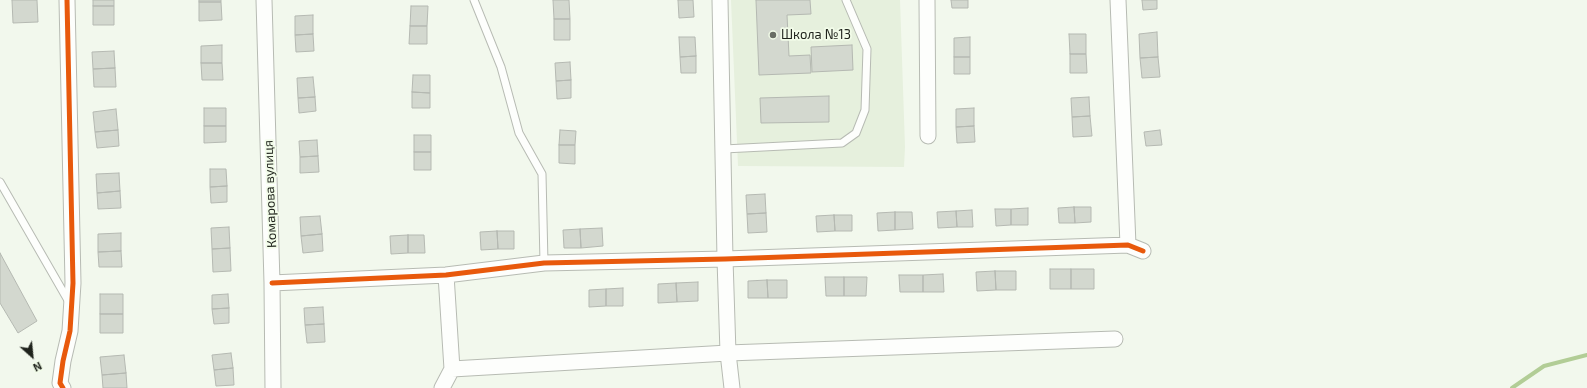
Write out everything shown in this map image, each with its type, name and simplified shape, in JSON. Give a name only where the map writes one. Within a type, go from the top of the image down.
[{"type":"street","points":[[63,388],[60,383],[63,360],[70,331],[73,275],[67,0]]},
{"type":"street","name":"Комарова вулиця","points":[[264,0],[272,283],[273,388]]},
{"type":"street","points":[[720,0],[725,259],[728,353],[732,388]]},
{"type":"street","points":[[927,0],[928,136]]},
{"type":"street","points":[[1118,0],[1128,245]]},
{"type":"street","points":[[272,283],[446,275],[544,263],[725,259],[1128,245],[1143,251]]},
{"type":"street","points":[[442,388],[452,369],[446,275]]},
{"type":"street","points":[[452,369],[728,353],[1115,339]]},
{"type":"lane","points":[[474,0],[501,67],[519,133],[542,174],[544,263]]},
{"type":"lane","points":[[724,149],[842,143],[856,133],[865,110],[867,49],[846,0]]},
{"type":"lane","points":[[0,182],[72,308]]},
{"type":"shaded area","points":[[731,0],[900,0],[905,147],[904,167],[738,166]]},
{"type":"building","points":[[12,0],[37,0],[38,22],[13,23]]},
{"type":"building","points":[[93,0],[114,0],[114,6],[93,6]]},
{"type":"building","points":[[199,0],[221,0],[221,2],[199,2]]},
{"type":"building","points":[[553,0],[569,0],[570,19],[554,19]]},
{"type":"building","points":[[678,0],[693,0],[694,17],[679,18]]},
{"type":"building","name":"Школа №13","points":[[756,0],[810,0],[811,14],[787,15],[789,56],[810,55],[811,73],[759,75]]},
{"type":"building","points":[[951,0],[968,0],[968,8],[952,8]]},
{"type":"building","points":[[1142,0],[1157,0],[1157,9],[1143,10]]},
{"type":"building","points":[[199,2],[221,2],[222,20],[199,21]]},
{"type":"building","points":[[93,6],[114,6],[114,25],[93,25]]},
{"type":"building","points":[[411,6],[428,6],[427,26],[410,26]]},
{"type":"building","points":[[313,15],[313,34],[295,35],[295,16]]},
{"type":"building","points":[[554,19],[570,19],[570,40],[554,40]]},
{"type":"building","points":[[410,26],[427,26],[427,44],[409,44]]},
{"type":"building","points":[[1157,32],[1158,57],[1140,58],[1139,34]]},
{"type":"building","points":[[313,34],[314,51],[296,52],[295,35]]},
{"type":"building","points":[[1069,34],[1086,34],[1086,54],[1070,54]]},
{"type":"building","points":[[679,37],[695,37],[696,56],[680,57]]},
{"type":"building","points":[[970,37],[970,57],[954,57],[954,38]]},
{"type":"building","points":[[222,45],[222,63],[201,63],[201,46]]},
{"type":"building","points":[[852,45],[853,70],[812,72],[811,47]]},
{"type":"building","points":[[114,51],[115,68],[93,69],[92,52]]},
{"type":"building","points":[[1070,54],[1086,54],[1087,73],[1070,73]]},
{"type":"building","points":[[696,56],[696,73],[681,73],[680,57]]},
{"type":"building","points":[[954,57],[970,57],[970,74],[954,74]]},
{"type":"building","points":[[1158,57],[1160,77],[1142,78],[1140,58]]},
{"type":"building","points":[[570,62],[571,80],[556,81],[555,63]]},
{"type":"building","points":[[201,63],[222,63],[223,80],[202,80]]},
{"type":"building","points":[[115,68],[116,87],[94,87],[93,69]]},
{"type":"building","points":[[413,75],[430,75],[430,93],[412,92]]},
{"type":"building","points":[[313,77],[315,97],[298,98],[297,78]]},
{"type":"building","points":[[571,80],[571,98],[557,99],[556,81]]},
{"type":"building","points":[[412,92],[430,93],[430,108],[412,108]]},
{"type":"building","points":[[829,96],[829,122],[761,123],[760,98]]},
{"type":"building","points":[[315,97],[316,111],[299,113],[298,98]]},
{"type":"building","points":[[1089,97],[1090,116],[1072,117],[1071,98]]},
{"type":"building","points":[[204,108],[226,108],[226,126],[204,126]]},
{"type":"building","points":[[974,108],[974,126],[956,127],[956,109]]},
{"type":"building","points":[[116,109],[118,130],[95,132],[93,112]]},
{"type":"building","points":[[1090,116],[1092,136],[1073,137],[1072,117]]},
{"type":"building","points":[[204,126],[226,126],[226,142],[204,143]]},
{"type":"building","points":[[974,126],[975,142],[957,143],[956,127]]},
{"type":"building","points":[[118,130],[119,146],[97,148],[95,132]]},
{"type":"building","points":[[560,130],[576,131],[575,145],[559,145]]},
{"type":"building","points":[[1160,130],[1162,145],[1146,146],[1144,132]]},
{"type":"building","points":[[414,135],[431,135],[431,152],[414,152]]},
{"type":"building","points":[[317,140],[318,156],[300,157],[299,141]]},
{"type":"building","points":[[559,145],[575,145],[575,164],[559,163]]},
{"type":"building","points":[[414,152],[431,152],[431,170],[414,170]]},
{"type":"building","points":[[318,156],[319,172],[300,173],[300,157]]},
{"type":"building","points":[[210,169],[226,169],[227,186],[210,187]]},
{"type":"building","points":[[119,173],[120,191],[97,193],[96,174]]},
{"type":"building","points":[[227,186],[227,202],[211,203],[210,187]]},
{"type":"building","points":[[120,191],[121,208],[98,209],[97,193]]},
{"type":"building","points":[[765,194],[766,213],[747,214],[746,195]]},
{"type":"building","points":[[1074,207],[1075,223],[1059,223],[1058,208]]},
{"type":"building","points":[[1074,207],[1091,207],[1091,222],[1075,223]]},
{"type":"building","points":[[1028,208],[1028,225],[1011,225],[1011,209]]},
{"type":"building","points":[[995,209],[1011,209],[1011,225],[996,226]]},
{"type":"building","points":[[972,210],[973,227],[957,227],[956,211]]},
{"type":"building","points":[[956,211],[957,227],[938,228],[937,212]]},
{"type":"building","points":[[895,212],[895,230],[878,231],[877,213]]},
{"type":"building","points":[[895,212],[912,212],[913,229],[895,230]]},
{"type":"building","points":[[766,213],[767,232],[748,233],[747,214]]},
{"type":"building","points":[[834,215],[835,231],[817,232],[816,216]]},
{"type":"building","points":[[834,215],[852,215],[852,231],[835,231]]},
{"type":"building","points":[[320,216],[322,234],[301,236],[300,217]]},
{"type":"building","points":[[229,227],[230,248],[212,249],[211,228]]},
{"type":"building","points":[[602,228],[603,246],[581,248],[580,229]]},
{"type":"building","points":[[580,229],[581,248],[564,248],[563,230]]},
{"type":"building","points":[[497,231],[498,249],[481,250],[480,232]]},
{"type":"building","points":[[497,231],[514,231],[514,249],[498,249]]},
{"type":"building","points":[[121,233],[121,251],[98,252],[98,234]]},
{"type":"building","points":[[322,234],[323,251],[303,253],[301,236]]},
{"type":"building","points":[[408,235],[408,253],[391,254],[390,236]]},
{"type":"building","points":[[408,235],[424,235],[425,253],[408,253]]},
{"type":"building","points":[[230,248],[231,271],[213,272],[212,249]]},
{"type":"building","points":[[121,251],[122,267],[99,267],[98,252]]},
{"type":"building","points":[[0,253],[37,321],[18,333],[0,303]]},
{"type":"building","points":[[1050,269],[1071,269],[1071,289],[1050,289]]},
{"type":"building","points":[[1071,269],[1094,269],[1094,289],[1071,289]]},
{"type":"building","points":[[995,271],[996,290],[977,291],[976,272]]},
{"type":"building","points":[[995,271],[1016,271],[1016,290],[996,290]]},
{"type":"building","points":[[943,274],[944,292],[923,292],[923,275]]},
{"type":"building","points":[[899,275],[923,275],[923,292],[900,292]]},
{"type":"building","points":[[825,277],[844,277],[844,296],[826,296]]},
{"type":"building","points":[[844,277],[867,277],[866,296],[844,296]]},
{"type":"building","points":[[767,280],[768,298],[748,298],[748,281]]},
{"type":"building","points":[[767,280],[787,280],[787,298],[768,298]]},
{"type":"building","points":[[698,282],[698,301],[677,302],[676,283]]},
{"type":"building","points":[[676,283],[677,302],[658,303],[658,284]]},
{"type":"building","points":[[623,288],[623,306],[606,306],[606,289]]},
{"type":"building","points":[[606,289],[606,306],[589,307],[589,290]]},
{"type":"building","points":[[100,294],[123,294],[123,314],[100,314]]},
{"type":"building","points":[[228,294],[229,308],[212,309],[212,295]]},
{"type":"building","points":[[323,307],[324,324],[305,325],[304,308]]},
{"type":"building","points":[[229,308],[229,323],[214,324],[212,309]]},
{"type":"building","points":[[100,314],[123,314],[123,333],[100,333]]},
{"type":"building","points":[[324,324],[325,342],[307,343],[305,325]]},
{"type":"building","points":[[231,353],[233,368],[214,370],[212,355]]},
{"type":"building","points":[[124,355],[126,373],[102,375],[100,357]]},
{"type":"building","points":[[233,368],[234,385],[216,386],[214,370]]},
{"type":"building","points":[[126,373],[127,388],[103,388],[102,375]]},
{"type":"waterway","points":[[1512,388],[1544,366],[1587,355]]},
{"type":"cycle path","points":[[63,388],[60,383],[63,361],[70,331],[73,283],[67,0]]},
{"type":"cycle path","points":[[272,283],[446,275],[544,263],[725,259],[1128,245],[1143,251]]},
{"type":"place","name":"Школа №13","points":[[773,35]]}]
